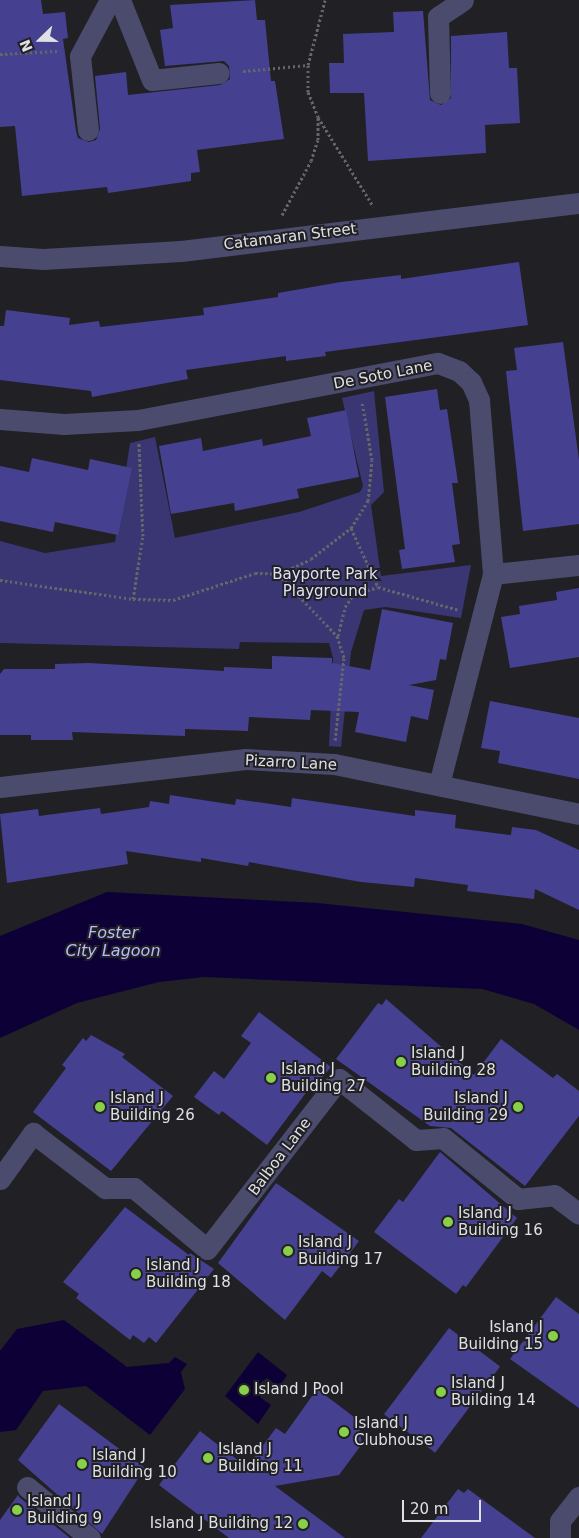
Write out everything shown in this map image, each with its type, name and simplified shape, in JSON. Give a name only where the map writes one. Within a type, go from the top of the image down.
[{"type":"street","points":[[88,130],[80,56],[110,0]]},
{"type":"street","points":[[120,0],[152,80],[219,73]]},
{"type":"street","points":[[440,93],[438,17],[463,0]]},
{"type":"street","name":"Catamaran Street","points":[[0,256],[96,257],[285,238],[579,203]]},
{"type":"street","name":"De Soto Lane","points":[[0,419],[64,424],[138,420],[358,380],[438,363],[459,371],[471,382],[479,400],[493,574],[439,784]]},
{"type":"street","points":[[493,574],[579,565]]},
{"type":"street","name":"Pizarro Lane","points":[[0,787],[246,759],[334,764],[579,814]]},
{"type":"street","name":"Balboa Lane","points":[[0,1178],[33,1133],[105,1188],[134,1188],[207,1249],[339,1079],[416,1140],[443,1138],[518,1199],[554,1195],[579,1214]]},
{"type":"street","points":[[27,1487],[90,1538]]},
{"type":"street","points":[[560,1538],[560,1521],[579,1497]]},
{"type":"path","points":[[325,0],[308,65],[308,92],[318,117],[372,201],[376,226]]},
{"type":"path","points":[[0,54],[83,50]]},
{"type":"path","points":[[219,73],[308,65]]},
{"type":"path","points":[[285,238],[281,210],[311,161],[318,140],[318,117]]},
{"type":"path","points":[[0,580],[134,599],[173,600],[255,573],[278,574],[311,558],[351,528],[368,501],[372,460],[358,380]]},
{"type":"path","points":[[134,599],[143,536],[138,420]]},
{"type":"path","points":[[351,528],[378,586]]},
{"type":"path","points":[[278,574],[338,636],[344,658],[334,764]]},
{"type":"path","points":[[338,636],[345,607],[353,595],[378,586],[434,605],[482,614]]},
{"type":"green space","name":"Bayporte Park Playground","points":[[374,391],[384,492],[371,505],[381,576],[471,565],[461,618],[386,607],[364,610],[351,652],[341,747],[329,746],[333,658],[329,643],[240,642],[239,649],[0,643],[0,541],[45,553],[115,542],[130,443],[155,437],[175,538],[299,512],[360,492],[363,486],[342,398]]},
{"type":"water","name":"Foster City Lagoon","points":[[107,892],[317,903],[522,924],[579,940],[579,1030],[534,1004],[482,989],[204,977],[159,982],[77,1003],[0,1038],[0,936]]},
{"type":"water","points":[[64,1320],[127,1367],[169,1363],[175,1357],[187,1364],[181,1372],[185,1389],[150,1435],[86,1386],[43,1391],[16,1430],[0,1432],[0,1351],[17,1329]]},
{"type":"water","name":"Island J Pool","points":[[258,1352],[287,1375],[279,1387],[267,1378],[258,1385],[261,1398],[271,1405],[258,1424],[225,1396]]},
{"type":"building","points":[[0,0],[41,0],[43,14],[65,12],[68,38],[63,39],[76,131],[78,138],[89,142],[96,140],[100,129],[95,76],[126,72],[128,95],[220,85],[230,79],[229,66],[224,61],[165,66],[160,30],[173,28],[170,5],[255,0],[257,20],[265,20],[271,81],[275,81],[284,139],[197,150],[200,172],[191,173],[191,181],[108,193],[107,187],[22,196],[15,126],[0,127]]},
{"type":"building","points":[[423,11],[430,100],[441,105],[451,98],[451,36],[507,32],[509,68],[517,68],[520,123],[485,125],[486,153],[368,161],[364,93],[330,93],[329,63],[344,63],[343,34],[394,32],[393,12]]},
{"type":"building","points":[[519,262],[528,325],[325,352],[326,356],[286,361],[286,356],[186,370],[188,379],[92,397],[91,391],[0,380],[0,326],[4,326],[6,310],[70,318],[69,325],[99,321],[100,327],[204,315],[203,308],[278,297],[278,293],[341,282],[401,275],[401,279]]},
{"type":"building","points":[[563,342],[579,460],[579,524],[523,531],[506,371],[517,370],[514,348]]},
{"type":"building","points":[[437,389],[440,410],[447,409],[458,483],[452,483],[460,544],[452,545],[455,562],[402,569],[399,550],[405,549],[385,397]]},
{"type":"building","points":[[346,410],[359,477],[297,489],[299,498],[235,511],[234,503],[171,514],[159,446],[201,438],[203,451],[262,439],[263,446],[311,436],[307,418]]},
{"type":"building","points":[[32,458],[88,470],[90,459],[132,468],[118,535],[55,522],[53,532],[0,521],[0,466],[29,472]]},
{"type":"building","points":[[579,588],[579,657],[510,668],[501,617],[520,614],[519,606],[557,600],[556,592]]},
{"type":"building","points":[[382,609],[453,623],[446,660],[440,659],[436,680],[409,685],[434,690],[428,720],[411,716],[406,742],[355,732],[359,712],[311,710],[310,720],[249,717],[248,731],[185,729],[185,736],[72,732],[73,740],[31,740],[31,735],[0,735],[0,674],[4,669],[55,669],[55,664],[89,663],[224,671],[224,667],[272,669],[272,656],[332,658],[332,663],[370,670]]},
{"type":"building","points":[[490,701],[579,718],[579,779],[498,763],[500,751],[481,748]]},
{"type":"building","points":[[170,795],[235,805],[236,799],[291,807],[292,798],[415,816],[415,810],[456,815],[455,828],[511,835],[512,827],[536,830],[579,850],[579,910],[535,889],[534,899],[467,891],[468,885],[415,878],[414,887],[361,882],[249,862],[248,866],[201,858],[201,862],[126,851],[128,864],[7,883],[0,814],[38,809],[39,816],[100,808],[101,814],[149,807],[150,801],[169,804]]},
{"type":"building","points":[[386,999],[474,1075],[501,1039],[553,1078],[557,1074],[579,1091],[579,1116],[525,1186],[451,1128],[430,1126],[336,1059],[378,1003],[382,1005]]},
{"type":"building","name":"Island J Building 27","points":[[259,1012],[331,1067],[317,1084],[314,1082],[267,1145],[222,1111],[219,1115],[194,1097],[214,1071],[224,1079],[251,1043],[241,1036]]},
{"type":"building","name":"Island J Building 26","points":[[91,1035],[125,1054],[122,1057],[173,1096],[111,1171],[33,1112],[66,1068],[62,1065],[83,1038],[86,1041]]},
{"type":"building","name":"Island J Building 16","points":[[440,1152],[517,1218],[466,1287],[463,1285],[456,1294],[374,1232],[399,1199],[403,1202]]},
{"type":"building","name":"Island J Building 17","points":[[276,1183],[359,1241],[331,1278],[322,1271],[285,1320],[218,1263]]},
{"type":"building","name":"Island J Building 18","points":[[125,1207],[189,1255],[190,1253],[214,1269],[156,1343],[149,1337],[144,1343],[133,1335],[130,1340],[76,1298],[79,1294],[63,1282]]},
{"type":"building","name":"Island J Building 15","points":[[556,1297],[579,1314],[579,1408],[510,1359]]},
{"type":"building","name":"Island J Building 14","points":[[449,1328],[500,1367],[435,1453],[384,1414]]},
{"type":"building","points":[[317,1389],[358,1420],[362,1444],[339,1475],[275,1486],[345,1538],[229,1538],[159,1485],[200,1431],[247,1467],[276,1428],[285,1434]]},
{"type":"building","name":"Island J Building 10","points":[[59,1404],[145,1468],[102,1534],[18,1460]]},
{"type":"building","points":[[458,1489],[464,1493],[468,1489],[535,1538],[421,1538]]},
{"type":"building","name":"Island J Building 9","points":[[18,1495],[70,1538],[0,1538],[0,1520]]},
{"type":"place","name":"Island J Building 28","points":[[401,1062]]},
{"type":"place","name":"Island J Building 27","points":[[271,1078]]},
{"type":"place","name":"Island J Building 26","points":[[100,1107]]},
{"type":"place","name":"Island J Building 29","points":[[518,1107]]},
{"type":"place","name":"Island J Building 16","points":[[448,1222]]},
{"type":"place","name":"Island J Building 17","points":[[288,1251]]},
{"type":"place","name":"Island J Building 18","points":[[136,1274]]},
{"type":"place","name":"Island J Building 15","points":[[553,1336]]},
{"type":"place","name":"Island J Pool","points":[[244,1390]]},
{"type":"place","name":"Island J Building 14","points":[[441,1392]]},
{"type":"place","name":"Island J Clubhouse","points":[[344,1432]]},
{"type":"place","name":"Island J Building 11","points":[[208,1458]]},
{"type":"place","name":"Island J Building 10","points":[[82,1464]]},
{"type":"place","name":"Island J Building 9","points":[[17,1510]]},
{"type":"place","name":"Island J Building 12","points":[[303,1524]]}]
